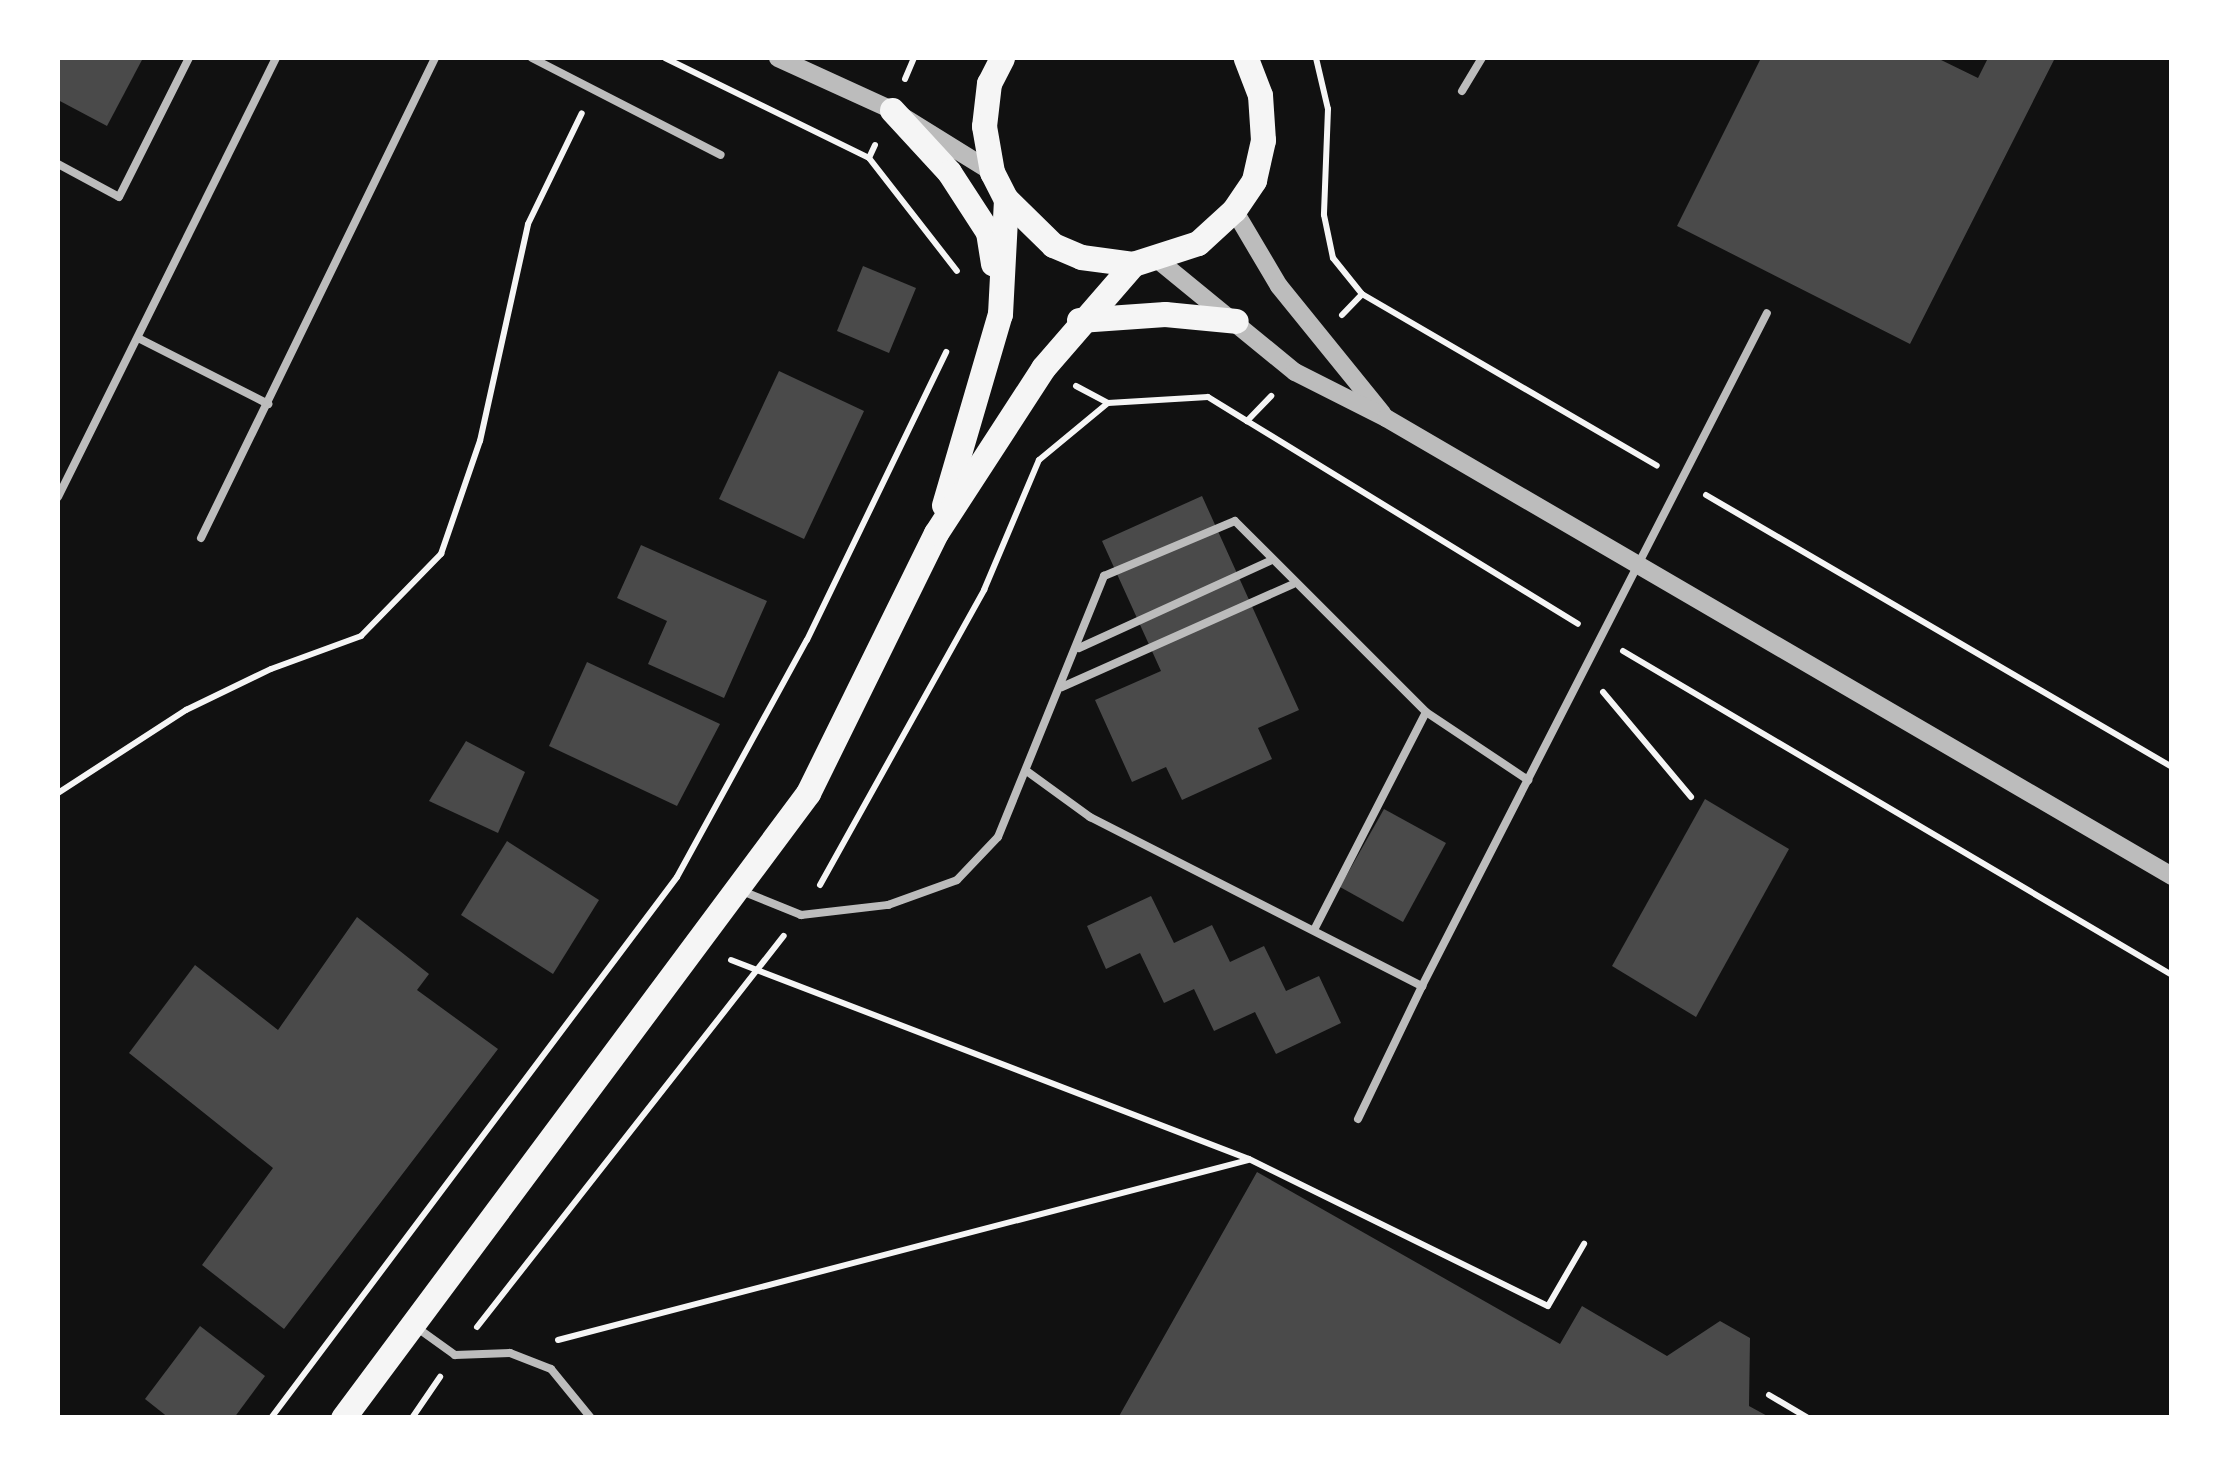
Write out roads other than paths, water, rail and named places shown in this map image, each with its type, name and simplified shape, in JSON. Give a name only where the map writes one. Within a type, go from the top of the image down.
[{"type":"main road","points":[[1002,58],[989,83],[984,126],[992,172],[1006,199],[1053,245],[1081,257],[1146,262]]},
{"type":"main road","points":[[343,1418],[694,940],[808,793],[936,534],[1080,320],[1146,262],[1198,243],[1234,210],[1254,180],[1262,140],[1260,96],[1246,58]]},
{"type":"main road","points":[[892,110],[949,172],[988,232],[1000,314]]},
{"type":"main road","points":[[936,534],[1000,314],[1006,199]]},
{"type":"main road","points":[[1080,320],[1165,314],[1236,321]]},
{"type":"street","points":[[778,58],[892,110],[992,172]]},
{"type":"street","points":[[1234,210],[1279,286],[1386,418]]},
{"type":"street","points":[[1146,262],[1236,321],[1295,372],[1386,418],[2172,876]]},
{"type":"lane","points":[[58,164],[119,197],[190,58]]},
{"type":"lane","points":[[58,497],[140,339],[276,58]]},
{"type":"lane","points":[[200,538],[434,58]]},
{"type":"lane","points":[[532,58],[721,155]]},
{"type":"lane","points":[[1462,90],[1482,58]]},
{"type":"lane","points":[[1358,1119],[1422,986],[1767,313]]},
{"type":"lane","points":[[140,339],[268,404]]},
{"type":"lane","points":[[737,889],[801,915],[888,905],[957,880],[998,836],[1079,648],[1104,576],[1235,522],[1292,584],[1426,712],[1528,780]]},
{"type":"lane","points":[[1079,648],[1270,562]]},
{"type":"lane","points":[[1062,687],[1292,584]]},
{"type":"lane","points":[[1314,930],[1426,712]]},
{"type":"lane","points":[[1028,772],[1090,816],[1422,986]]},
{"type":"lane","points":[[410,1322],[455,1354],[510,1353],[551,1369],[580,1397],[591,1418]]}]
